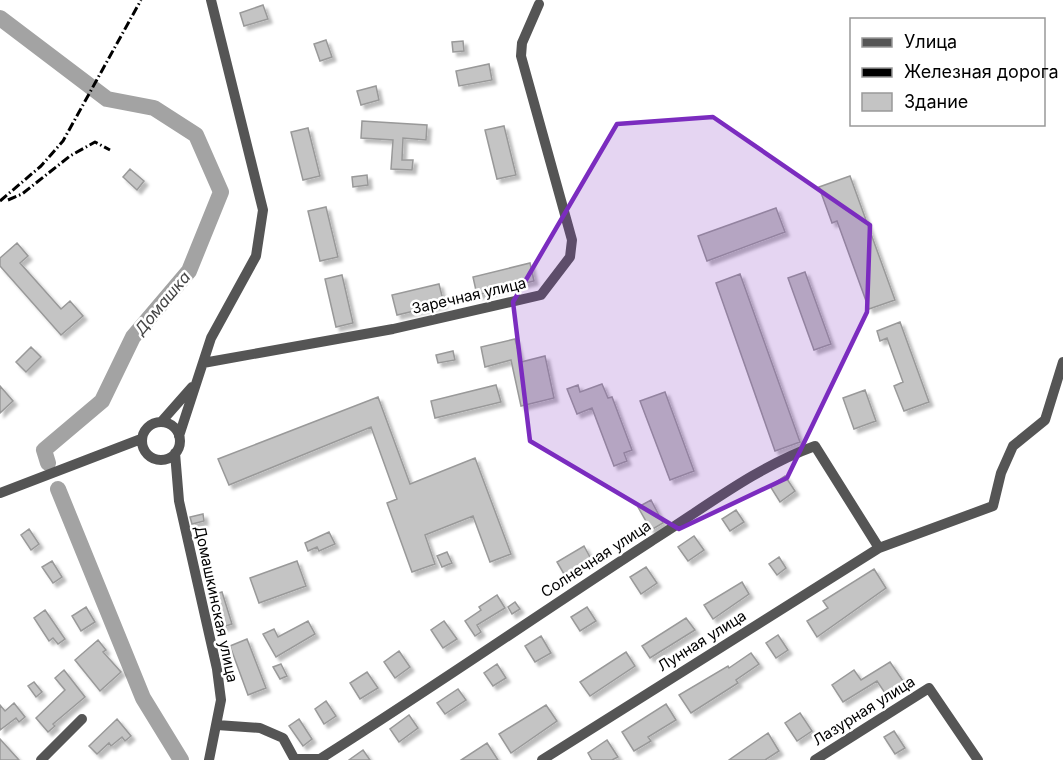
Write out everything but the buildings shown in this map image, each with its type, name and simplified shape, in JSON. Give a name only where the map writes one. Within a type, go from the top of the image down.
[{"type":"street","points":[[141,439],[142,447],[148,456],[160,462],[169,460],[175,453],[211,338],[256,256],[264,210],[211,0]]},
{"type":"street","name":"Заречная улица","points":[[203,363],[393,329],[541,295],[570,256],[572,240],[521,56],[522,43],[539,4]]},
{"type":"street","name":"Лунная улица","points":[[542,760],[879,548],[993,506],[1001,473],[1013,446],[1045,420],[1063,362]]},
{"type":"street","points":[[0,492],[141,439],[151,426],[162,421],[196,382]]},
{"type":"street","points":[[162,421],[171,426],[179,436]]},
{"type":"street","name":"Солнечная улица","points":[[295,759],[320,759],[455,674],[513,630],[750,478],[814,446],[879,548]]},
{"type":"street","name":"Домашкинская улица","points":[[175,453],[179,501],[217,669],[221,700],[209,760]]},
{"type":"street","name":"Лазурная улица","points":[[815,760],[929,688],[978,760]]},
{"type":"street","points":[[41,760],[82,719]]},
{"type":"street","points":[[217,725],[260,728],[283,738],[295,759]]},
{"type":"highlighted area","points":[[713,117],[870,225],[867,312],[787,478],[679,529],[530,441],[513,302],[617,124]]},
{"type":"waterway","name":"Домашка","points":[[0,18],[107,99],[154,108],[196,135],[221,192],[189,271],[133,337],[102,401],[44,450],[48,463]]},
{"type":"waterway","name":"Домашка","points":[[58,489],[143,698],[181,760]]},
{"type":"railway","points":[[0,201],[41,166],[63,141],[141,0]]},
{"type":"railway","points":[[8,200],[22,194],[70,156],[95,142],[110,150]]}]
